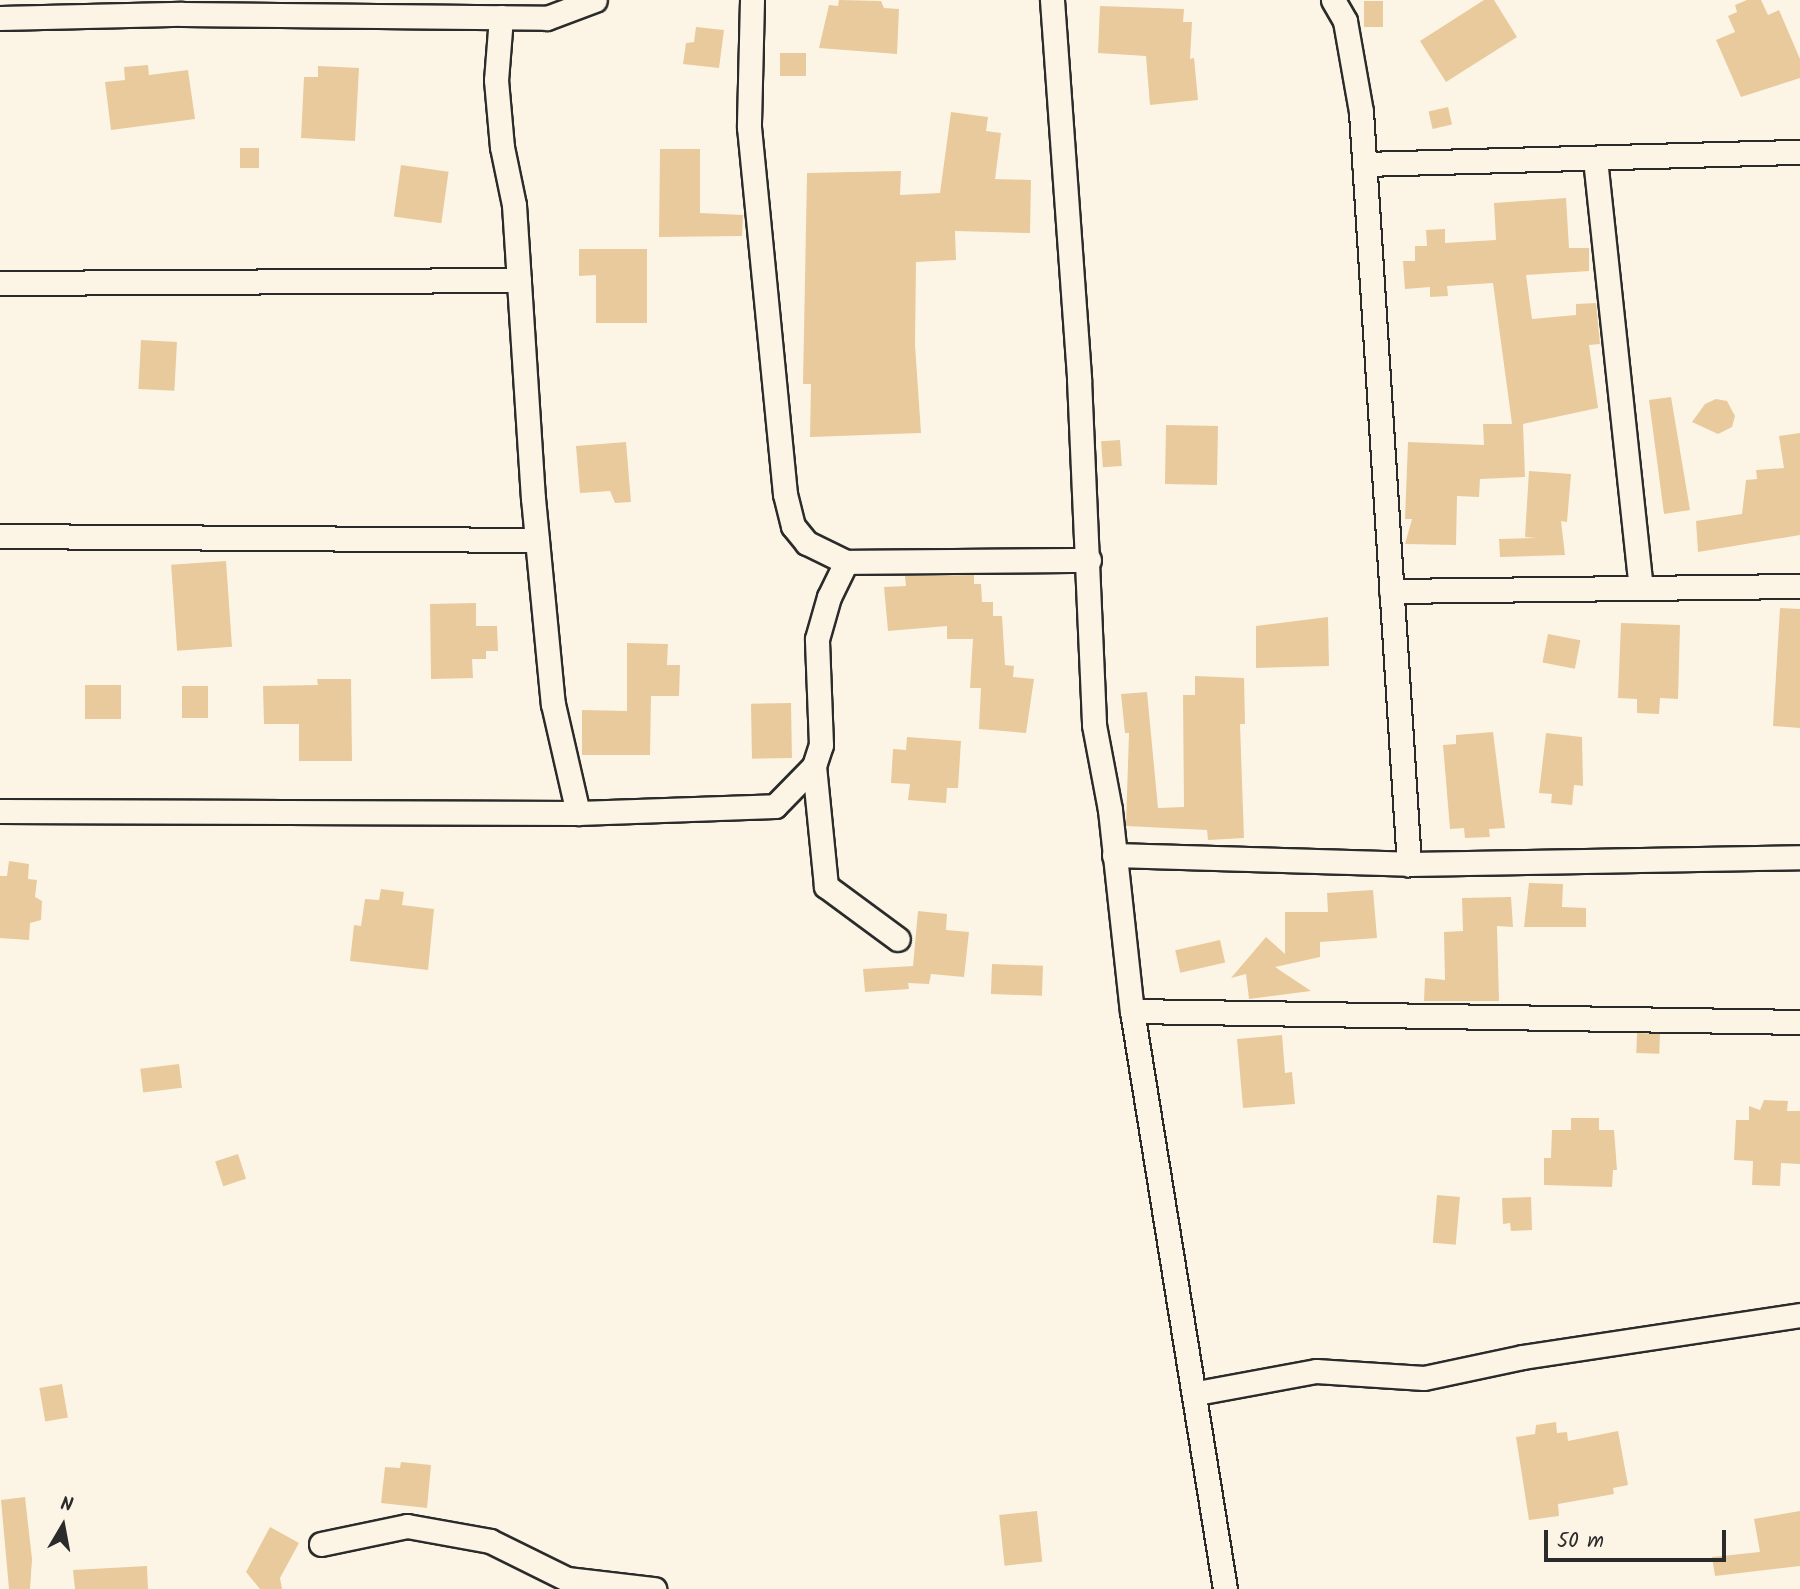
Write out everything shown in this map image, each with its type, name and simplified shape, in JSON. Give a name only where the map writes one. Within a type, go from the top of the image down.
[{"type":"street","points":[[0,18],[182,14],[547,18],[595,0]]},
{"type":"street","points":[[752,0],[749,127],[785,494],[793,526],[807,543],[846,562],[1089,560]]},
{"type":"street","points":[[1052,0],[1089,560],[1094,725],[1114,855],[1132,1011],[1197,1394],[1225,1589]]},
{"type":"street","points":[[1333,0],[1345,21],[1361,113],[1409,864]]},
{"type":"street","points":[[501,17],[497,94],[519,280],[537,540],[553,704],[578,813]]},
{"type":"street","points":[[1364,164],[1800,152]]},
{"type":"street","points":[[1595,159],[1641,588]]},
{"type":"street","points":[[0,283],[519,280]]},
{"type":"street","points":[[0,536],[537,540]]},
{"type":"street","points":[[846,562],[829,597],[817,639],[821,745],[814,766],[826,886],[898,939]]},
{"type":"street","points":[[1391,591],[1800,586]]},
{"type":"street","points":[[0,811],[578,813],[775,806],[814,766]]},
{"type":"street","points":[[1114,855],[1409,864],[1800,857]]},
{"type":"street","points":[[1132,1011],[1800,1022]]},
{"type":"street","points":[[1197,1394],[1315,1371],[1424,1378],[1523,1357],[1800,1315]]},
{"type":"street","points":[[321,1544],[407,1526],[490,1541],[567,1579],[654,1589]]},
{"type":"building","points":[[839,0],[881,1],[884,8],[899,9],[897,54],[819,48],[829,5],[838,6]]},
{"type":"building","points":[[1484,0],[1494,0],[1517,37],[1446,82],[1420,41]]},
{"type":"building","points":[[1747,0],[1761,0],[1768,15],[1779,10],[1800,59],[1800,78],[1741,97],[1716,40],[1735,32],[1728,16],[1737,12],[1735,5]]},
{"type":"building","points":[[1364,1],[1383,1],[1383,27],[1364,27]]},
{"type":"building","points":[[1100,6],[1184,9],[1183,22],[1192,22],[1190,59],[1194,58],[1198,100],[1150,105],[1146,56],[1098,53]]},
{"type":"building","points":[[696,27],[724,30],[719,68],[683,64],[686,43],[694,42]]},
{"type":"building","points":[[780,53],[806,53],[806,76],[780,76]]},
{"type":"building","points":[[148,65],[149,75],[188,70],[195,119],[111,130],[105,82],[125,80],[124,67]]},
{"type":"building","points":[[318,66],[359,68],[355,141],[301,138],[304,77],[318,77]]},
{"type":"building","points":[[1448,107],[1452,125],[1433,129],[1429,111]]},
{"type":"building","points":[[951,112],[988,117],[986,131],[1001,133],[995,179],[1031,180],[1030,233],[955,231],[956,260],[916,262],[915,345],[921,433],[810,437],[811,384],[803,384],[807,173],[901,171],[900,195],[940,193]]},
{"type":"building","points":[[240,148],[259,148],[259,168],[240,168]]},
{"type":"building","points":[[660,149],[700,149],[700,213],[743,215],[742,236],[659,237]]},
{"type":"building","points":[[401,165],[449,172],[441,223],[394,216]]},
{"type":"building","points":[[1566,198],[1569,248],[1589,248],[1589,271],[1526,275],[1532,319],[1576,315],[1576,304],[1596,303],[1600,344],[1589,345],[1598,408],[1523,424],[1525,477],[1480,479],[1479,497],[1457,496],[1456,545],[1405,544],[1412,519],[1405,519],[1408,442],[1484,445],[1483,424],[1512,424],[1493,283],[1447,286],[1448,296],[1430,297],[1430,287],[1405,289],[1403,261],[1415,261],[1415,246],[1427,246],[1426,230],[1445,229],[1445,243],[1496,240],[1494,203]]},
{"type":"building","points":[[579,249],[647,249],[647,323],[596,323],[596,275],[579,276]]},
{"type":"building","points":[[141,340],[177,342],[174,391],[138,389]]},
{"type":"building","points":[[1671,397],[1690,510],[1664,514],[1649,400]]},
{"type":"building","points":[[1716,399],[1727,401],[1735,416],[1732,427],[1718,434],[1692,422],[1705,404]]},
{"type":"building","points":[[1166,425],[1218,426],[1217,485],[1165,484]]},
{"type":"building","points":[[1800,433],[1800,535],[1698,552],[1696,521],[1742,514],[1746,480],[1757,479],[1756,470],[1784,468],[1779,436]]},
{"type":"building","points":[[1120,440],[1122,466],[1103,467],[1101,441]]},
{"type":"building","points":[[626,442],[631,502],[615,503],[610,491],[580,493],[576,446]]},
{"type":"building","points":[[1529,471],[1571,474],[1567,522],[1561,521],[1565,555],[1500,557],[1499,539],[1537,538],[1525,537]]},
{"type":"building","points":[[226,561],[232,647],[177,651],[171,565]]},
{"type":"building","points":[[974,575],[974,584],[981,584],[982,602],[993,602],[993,616],[1002,616],[1005,665],[1014,666],[1013,677],[1034,679],[1026,733],[979,729],[981,688],[970,688],[973,639],[947,639],[947,626],[888,631],[884,587],[906,586],[905,576]]},
{"type":"building","points":[[476,603],[476,626],[497,626],[498,651],[486,651],[486,659],[472,659],[473,678],[431,679],[430,604]]},
{"type":"building","points":[[1780,608],[1800,609],[1800,728],[1773,726]]},
{"type":"building","points":[[1328,617],[1329,666],[1256,668],[1256,626]]},
{"type":"building","points":[[1621,623],[1680,625],[1678,699],[1660,698],[1659,714],[1637,713],[1637,699],[1618,698]]},
{"type":"building","points":[[1548,634],[1580,640],[1575,669],[1542,662]]},
{"type":"building","points":[[627,643],[668,644],[667,665],[680,665],[679,696],[651,696],[650,755],[582,755],[582,710],[627,711]]},
{"type":"building","points":[[1195,676],[1244,678],[1245,724],[1240,724],[1244,838],[1208,840],[1207,830],[1126,826],[1129,733],[1125,733],[1121,694],[1147,692],[1158,808],[1184,807],[1183,695],[1195,695]]},
{"type":"building","points":[[317,679],[351,679],[352,761],[299,761],[299,724],[264,724],[263,686],[318,685]]},
{"type":"building","points":[[85,685],[121,685],[121,719],[85,719]]},
{"type":"building","points":[[182,686],[208,686],[208,718],[182,718]]},
{"type":"building","points":[[791,703],[792,758],[752,759],[751,704]]},
{"type":"building","points":[[1493,732],[1505,828],[1489,829],[1490,837],[1465,838],[1464,828],[1450,829],[1443,745],[1456,744],[1456,735]]},
{"type":"building","points":[[1546,733],[1582,737],[1583,786],[1574,785],[1572,805],[1551,803],[1552,794],[1539,793]]},
{"type":"building","points":[[907,737],[961,741],[958,788],[947,788],[946,803],[908,800],[910,784],[891,783],[893,749],[906,750]]},
{"type":"building","points":[[9,861],[29,864],[28,879],[37,880],[35,897],[42,901],[41,920],[30,923],[29,940],[0,938],[0,876],[7,876]]},
{"type":"building","points":[[1529,883],[1563,884],[1562,907],[1586,908],[1586,927],[1524,927]]},
{"type":"building","points":[[381,889],[404,892],[402,905],[434,909],[428,970],[350,961],[354,925],[361,926],[365,899],[379,900]]},
{"type":"building","points":[[1373,890],[1377,938],[1320,942],[1320,957],[1275,967],[1311,991],[1249,999],[1246,974],[1231,978],[1266,937],[1285,954],[1285,912],[1328,912],[1327,893]]},
{"type":"building","points":[[1511,897],[1513,927],[1497,926],[1499,1001],[1424,1001],[1425,978],[1445,980],[1444,932],[1463,931],[1462,898]]},
{"type":"building","points":[[918,911],[947,914],[946,930],[969,932],[964,977],[931,974],[929,984],[908,983],[909,989],[865,992],[863,969],[913,966]]},
{"type":"building","points":[[1220,940],[1225,962],[1180,973],[1175,950]]},
{"type":"building","points":[[992,964],[1043,966],[1042,996],[991,994]]},
{"type":"building","points":[[1637,1033],[1660,1034],[1659,1054],[1636,1053]]},
{"type":"building","points":[[1282,1035],[1285,1073],[1292,1072],[1295,1104],[1243,1108],[1237,1039]]},
{"type":"building","points":[[179,1064],[182,1088],[143,1093],[140,1069]]},
{"type":"building","points":[[1764,1100],[1788,1101],[1787,1111],[1800,1111],[1800,1164],[1781,1163],[1780,1186],[1752,1185],[1753,1161],[1734,1160],[1736,1120],[1749,1120],[1749,1106],[1760,1110]]},
{"type":"building","points":[[1571,1118],[1599,1118],[1599,1130],[1614,1130],[1617,1170],[1613,1170],[1612,1187],[1544,1185],[1544,1158],[1551,1158],[1552,1130],[1571,1130]]},
{"type":"building","points":[[238,1154],[246,1179],[223,1186],[215,1161]]},
{"type":"building","points":[[1437,1195],[1460,1197],[1456,1245],[1433,1243]]},
{"type":"building","points":[[1531,1197],[1532,1230],[1511,1231],[1510,1223],[1503,1224],[1502,1198]]},
{"type":"building","points":[[62,1384],[68,1417],[45,1421],[39,1388]]},
{"type":"building","points":[[1556,1422],[1557,1433],[1567,1432],[1568,1441],[1618,1431],[1628,1485],[1613,1488],[1614,1494],[1558,1504],[1559,1516],[1529,1520],[1516,1437],[1535,1434],[1536,1425]]},
{"type":"building","points":[[401,1462],[431,1465],[427,1508],[381,1503],[385,1467],[400,1468]]},
{"type":"building","points":[[25,1497],[32,1559],[30,1589],[9,1589],[1,1500]]},
{"type":"building","points":[[1037,1511],[1042,1562],[1005,1566],[999,1515]]},
{"type":"building","points":[[1800,1511],[1800,1566],[1715,1576],[1712,1557],[1760,1552],[1754,1519]]},
{"type":"building","points":[[270,1527],[299,1543],[280,1578],[282,1589],[260,1589],[246,1572]]},
{"type":"building","points":[[147,1566],[148,1589],[75,1589],[73,1570]]}]
